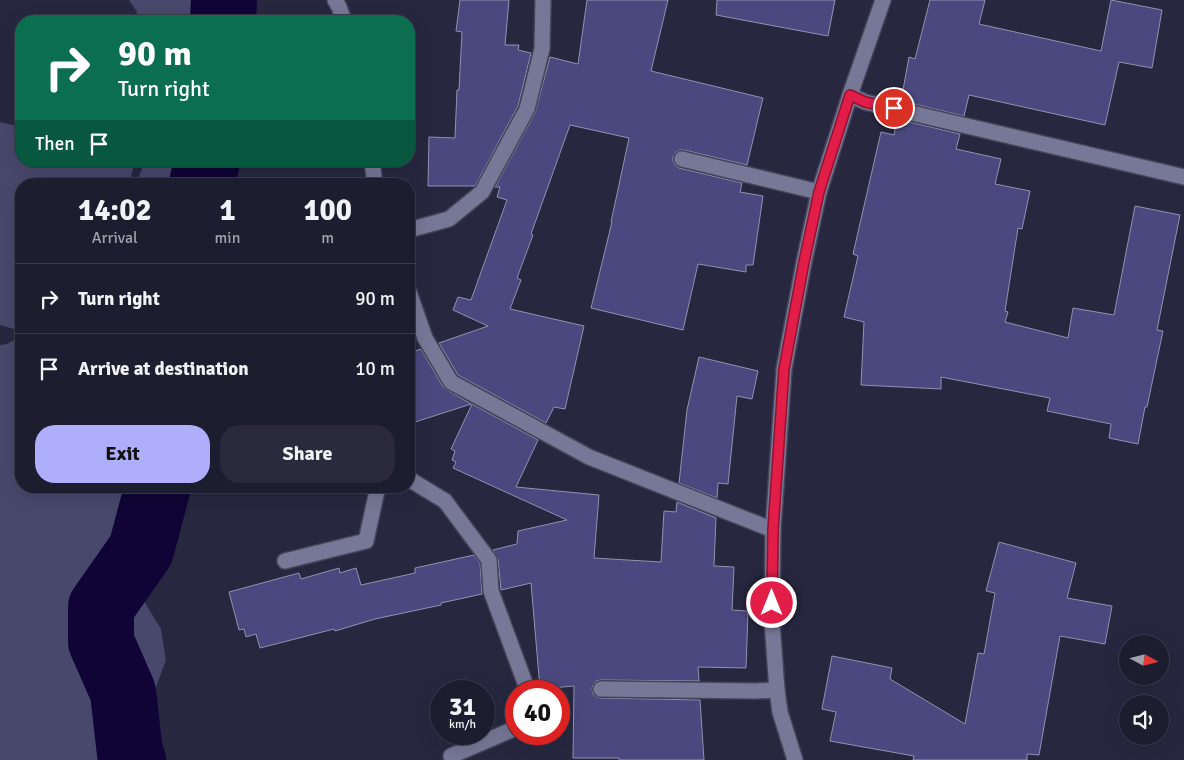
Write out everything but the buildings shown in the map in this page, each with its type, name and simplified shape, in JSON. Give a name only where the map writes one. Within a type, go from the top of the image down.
[{"type":"street","points":[[335,0],[342,15]]},
{"type":"street","points":[[415,228],[450,219],[482,192],[527,109],[542,49],[542,0]]},
{"type":"street","points":[[796,760],[780,712],[772,622],[773,530],[784,369],[819,192],[883,0]]},
{"type":"street","points":[[850,95],[865,102],[1184,177]]},
{"type":"street","points":[[682,159],[819,192]]},
{"type":"street","points":[[415,309],[425,338],[451,382],[589,456],[773,530]]},
{"type":"street","points":[[415,483],[445,501],[489,560],[491,591],[524,680]]},
{"type":"street","points":[[285,561],[366,541],[376,493]]},
{"type":"street","points":[[601,689],[777,690]]},
{"type":"street","points":[[453,760],[451,756],[505,733]]},
{"type":"shaded area","points":[[129,0],[237,0],[238,15],[137,15],[137,12]]},
{"type":"shaded area","points":[[0,122],[15,126],[15,167],[133,167],[131,178],[15,178],[15,329],[0,325]]},
{"type":"shaded area","points":[[143,167],[226,167],[227,178],[138,178]]},
{"type":"shaded area","points":[[15,339],[15,493],[143,493],[134,535],[139,593],[161,629],[166,660],[153,695],[153,748],[160,760],[0,760],[0,345]]},
{"type":"waterway","points":[[223,15],[224,0]]},
{"type":"waterway","points":[[203,178],[206,167]]},
{"type":"waterway","points":[[133,760],[130,754],[123,692],[101,642],[101,607],[141,550],[156,493]]},
{"type":"route","points":[[772,603],[773,530],[784,369],[819,192],[850,95],[865,102],[894,108]]}]
